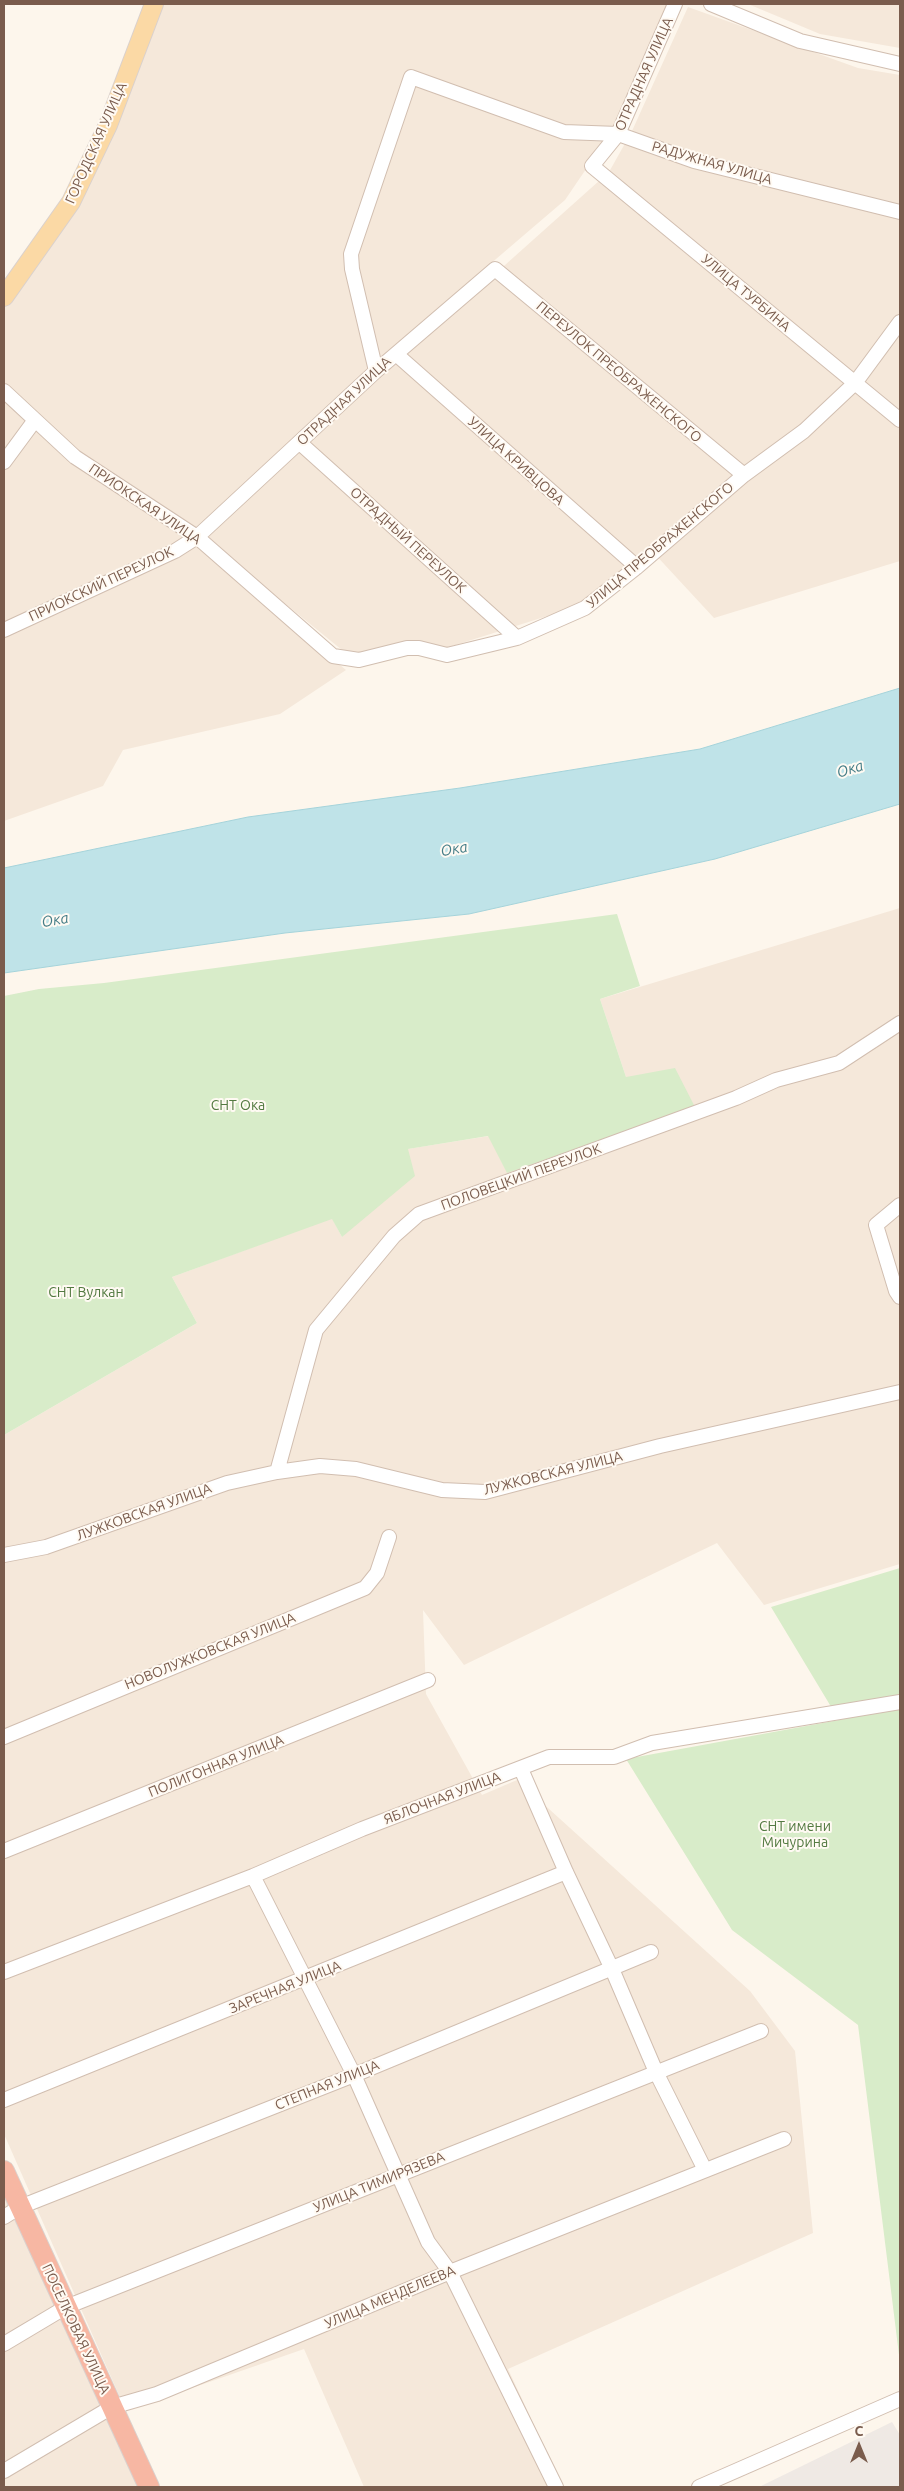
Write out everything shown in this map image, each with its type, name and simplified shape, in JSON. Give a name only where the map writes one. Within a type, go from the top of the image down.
[{"type":"highway","name":"ПОСЕЛКОВАЯ УЛИЦА","points":[[4,2172],[12,2212],[66,2307],[149,2487]]},
{"type":"main road","name":"ГОРОДСКАЯ УЛИЦА","points":[[4,297],[71,202],[108,124],[154,4]]},
{"type":"street","name":"ОТРАДНАЯ УЛИЦА","points":[[592,166],[618,134],[675,4]]},
{"type":"street","points":[[711,4],[800,41],[900,64]]},
{"type":"street","name":"РАДУЖНАЯ УЛИЦА","points":[[376,371],[352,269],[351,254],[412,77],[564,132],[618,134],[694,161],[900,212]]},
{"type":"street","name":"УЛИЦА ТУРБИНА","points":[[592,166],[900,420]]},
{"type":"street","name":"ОТРАДНАЯ УЛИЦА","points":[[197,537],[376,371],[494,268]]},
{"type":"street","name":"ПЕРЕУЛОК ПРЕОБРАЖЕНСКОГО","points":[[494,268],[744,475]]},
{"type":"street","name":"УЛИЦА ПРЕОБРАЖЕНСКОГО","points":[[333,656],[359,660],[407,648],[419,648],[447,655],[517,638],[585,608],[744,475],[804,431],[854,383],[900,322]]},
{"type":"street","name":"УЛИЦА КРИВЦОВА","points":[[396,354],[636,567]]},
{"type":"street","name":"ПРИОКСКАЯ УЛИЦА","points":[[4,391],[75,457],[197,537],[333,656]]},
{"type":"street","points":[[4,462],[35,420]]},
{"type":"street","name":"ОТРАДНЫЙ ПЕРЕУЛОК","points":[[300,442],[517,638]]},
{"type":"street","name":"ПРИОКСКИЙ ПЕРЕУЛОК","points":[[4,630],[175,550],[197,537]]},
{"type":"street","name":"ПОЛОВЕЦКИЙ ПЕРЕУЛОК","points":[[277,1472],[316,1330],[394,1236],[419,1214],[736,1098],[776,1080],[839,1063],[900,1023]]},
{"type":"street","points":[[900,1205],[876,1225],[900,1297]]},
{"type":"street","name":"ЛУЖКОВСКАЯ УЛИЦА","points":[[4,1555],[46,1547],[227,1483],[277,1472],[320,1466],[356,1468],[442,1490],[485,1492],[660,1446],[900,1392]]},
{"type":"street","name":"НОВОЛУЖКОВСКАЯ УЛИЦА","points":[[4,1737],[365,1588],[378,1573],[389,1538]]},
{"type":"street","name":"ПОЛИГОННАЯ УЛИЦА","points":[[4,1851],[428,1680]]},
{"type":"street","name":"ЯБЛОЧНАЯ УЛИЦА","points":[[4,1972],[253,1876],[362,1829],[549,1758],[614,1757],[652,1743],[900,1702]]},
{"type":"street","points":[[521,1768],[566,1872],[612,1969],[656,2072],[705,2170]]},
{"type":"street","name":"ЗАРЕЧНАЯ УЛИЦА","points":[[4,2100],[566,1872]]},
{"type":"street","points":[[253,1876],[354,2075],[428,2242],[450,2272],[556,2487]]},
{"type":"street","name":"СТЕПНАЯ УЛИЦА","points":[[12,2212],[354,2075],[651,1952]]},
{"type":"street","name":"УЛИЦА ТИМИРЯЗЕВА","points":[[4,2344],[66,2307],[761,2031]]},
{"type":"street","name":"УЛИЦА МЕНДЕЛЕЕВА","points":[[4,2471],[112,2407],[157,2394],[450,2272],[784,2139]]},
{"type":"street","points":[[699,2487],[900,2399]]},
{"type":"shaded area","points":[[161,4],[668,4],[616,125],[565,200],[482,271],[196,529],[79,452],[4,382],[4,301],[79,201]]},
{"type":"shaded area","points":[[748,4],[900,4],[900,48],[820,34]]},
{"type":"shaded area","points":[[688,7],[858,68],[900,75],[900,561],[714,618],[652,551],[579,606],[443,649],[358,663],[202,536],[609,172],[632,131]]},
{"type":"shaded area","points":[[4,398],[186,536],[346,670],[280,714],[123,750],[103,786],[4,821]]},
{"type":"shaded area","points":[[900,908],[900,1564],[764,1605],[717,1543],[464,1665],[423,1610],[426,1694],[482,1795],[517,1780],[750,1991],[795,2051],[813,2233],[508,2369],[563,2487],[364,2487],[304,2349],[126,2411],[4,2134],[4,1435],[197,1323],[172,1277],[332,1218],[342,1237],[407,1149],[489,1136],[507,1172],[626,1077],[600,999]]},
{"type":"shaded area","points":[[4,2180],[109,2406],[4,2469]]},
{"type":"shaded area","points":[[111,2409],[146,2487],[4,2487],[4,2473]]},
{"type":"shaded area","points":[[892,2422],[900,2435],[900,2487],[759,2487]]},
{"type":"green space","name":"СНТ Ока","points":[[617,914],[640,986],[600,999],[626,1077],[675,1068],[695,1107],[507,1173],[488,1136],[408,1149],[415,1176],[342,1237],[332,1219],[172,1277],[197,1323],[4,1435],[4,996],[39,989],[104,983]]},
{"type":"green space","name":"СНТ имени Мичурина","points":[[900,1568],[900,2363],[858,2025],[732,1930],[626,1759],[839,1720],[771,1607]]},
{"type":"water","name":"Ока","points":[[900,688],[900,804],[715,859],[469,914],[285,933],[4,973],[4,868],[248,817],[460,788],[700,749]]},
{"type":"park label","name":"СНТ Вулкан","points":[[86,1292]]}]
